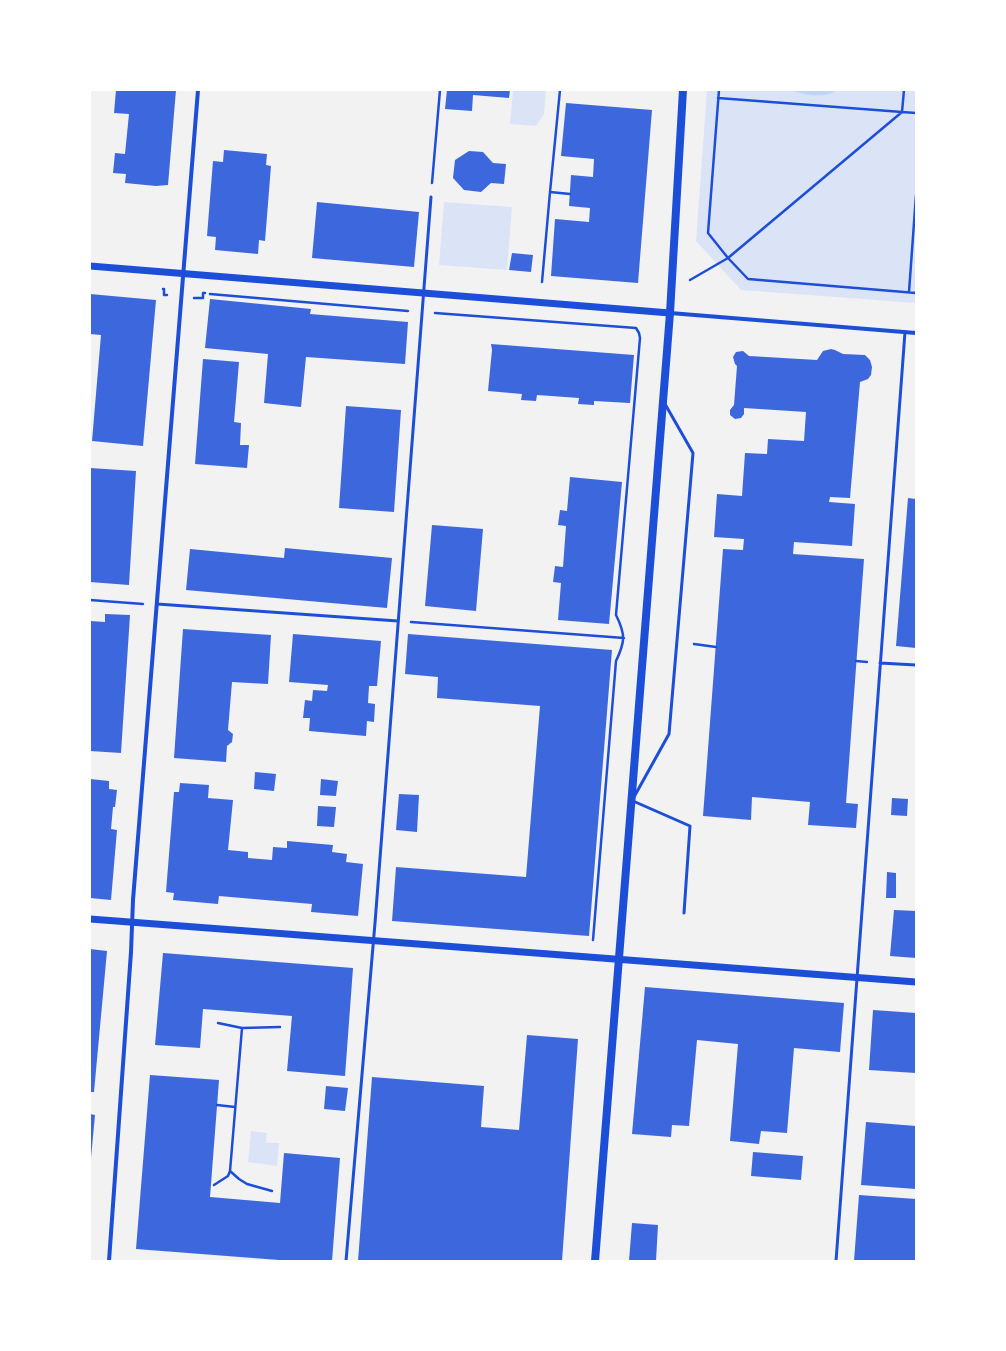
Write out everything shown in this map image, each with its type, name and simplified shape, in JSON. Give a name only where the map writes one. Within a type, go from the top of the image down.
[{"type":"main road","points":[[595,1261],[670,313],[683,90]]},
{"type":"street","points":[[109,1261],[132,922],[198,90]]},
{"type":"street","points":[[90,266],[916,333]]},
{"type":"street","points":[[90,919],[916,982]]},
{"type":"lane","points":[[346,1261],[374,941],[431,197]]},
{"type":"lane","points":[[836,1261],[905,332]]},
{"type":"lane","points":[[663,400],[693,453],[669,734],[632,801],[690,826],[684,913]]},
{"type":"lane","points":[[157,604],[398,622]]},
{"type":"lane","points":[[880,663],[916,666]]},
{"type":"path","points":[[431,197],[440,90]]},
{"type":"path","points":[[542,282],[560,90]]},
{"type":"path","points":[[719,90],[708,234],[748,279],[916,293]]},
{"type":"path","points":[[690,280],[728,258],[902,112],[904,90]]},
{"type":"path","points":[[718,98],[916,113]]},
{"type":"path","points":[[550,192],[570,194]]},
{"type":"path","points":[[909,292],[916,195]]},
{"type":"path","points":[[164,289],[164,295]]},
{"type":"path","points":[[202,298],[203,293],[422,312],[636,328],[640,338],[616,615],[622,626],[624,638],[616,661],[593,940]]},
{"type":"path","points":[[90,600],[157,604]]},
{"type":"path","points":[[398,622],[624,638]]},
{"type":"path","points":[[694,644],[716,647]]},
{"type":"path","points":[[856,661],[865,662]]},
{"type":"path","points":[[218,1023],[242,1028],[280,1027]]},
{"type":"path","points":[[214,1185],[228,1176],[230,1171],[242,1028]]},
{"type":"path","points":[[217,1105],[235,1107]]},
{"type":"path","points":[[230,1171],[239,1180],[247,1184],[272,1191]]},
{"type":"shaded area","points":[[513,90],[546,90],[544,114],[536,126],[510,124]]},
{"type":"shaded area","points":[[707,90],[916,90],[916,303],[741,290],[696,241]]},
{"type":"shaded area","points":[[444,202],[512,207],[507,270],[439,265]]},
{"type":"shaded area","points":[[251,1131],[267,1133],[266,1143],[279,1143],[277,1166],[248,1162]]},
{"type":"water","points":[[791,90],[837,90],[832,93],[808,95]]},
{"type":"building","points":[[116,90],[176,90],[168,185],[156,186],[125,183],[126,174],[113,173],[115,153],[125,154],[129,114],[114,113]]},
{"type":"building","points":[[447,90],[510,90],[509,98],[473,95],[472,111],[445,109]]},
{"type":"building","points":[[566,103],[652,110],[638,283],[551,276],[555,219],[589,222],[590,208],[569,206],[571,175],[593,177],[594,159],[561,156]]},
{"type":"building","points":[[224,150],[267,154],[266,165],[271,166],[265,241],[259,240],[258,254],[215,250],[216,237],[207,236],[213,161],[223,162]]},
{"type":"building","points":[[469,151],[483,152],[493,163],[506,164],[504,184],[491,183],[481,192],[464,190],[453,178],[455,160]]},
{"type":"building","points":[[317,202],[419,212],[414,267],[312,258]]},
{"type":"building","points":[[512,253],[533,255],[531,272],[509,270]]},
{"type":"building","points":[[90,294],[156,300],[143,446],[92,441],[101,335],[90,334]]},
{"type":"building","points":[[210,299],[311,309],[310,314],[408,322],[405,364],[306,357],[301,407],[264,403],[268,354],[205,348]]},
{"type":"building","points":[[491,344],[634,355],[630,403],[594,401],[594,405],[578,404],[579,398],[537,395],[536,401],[521,400],[522,394],[488,391],[492,350]]},
{"type":"building","points":[[831,349],[843,354],[865,355],[870,360],[872,367],[871,375],[868,379],[860,382],[850,498],[830,497],[829,502],[855,504],[852,546],[794,542],[793,554],[864,559],[846,803],[858,804],[856,828],[808,825],[810,802],[752,797],[751,820],[703,816],[723,549],[743,550],[744,539],[714,537],[717,494],[742,496],[745,453],[767,454],[768,439],[804,441],[806,412],[744,408],[744,414],[741,418],[735,419],[730,415],[730,410],[734,405],[737,366],[733,357],[736,352],[743,351],[749,356],[817,360],[823,351]]},
{"type":"building","points":[[203,359],[239,362],[234,422],[241,423],[240,445],[249,445],[247,468],[195,464]]},
{"type":"building","points":[[346,406],[401,410],[394,512],[339,508]]},
{"type":"building","points":[[90,468],[136,471],[129,585],[90,582]]},
{"type":"building","points":[[570,477],[622,482],[609,624],[558,620],[561,583],[553,582],[555,566],[563,567],[566,526],[558,525],[560,510],[567,511]]},
{"type":"building","points":[[908,498],[916,499],[916,648],[896,646]]},
{"type":"building","points":[[432,525],[483,529],[476,611],[425,606]]},
{"type":"building","points":[[285,548],[392,558],[387,608],[186,590],[190,549],[284,558]]},
{"type":"building","points":[[105,614],[130,615],[121,753],[90,751],[90,621],[105,622]]},
{"type":"building","points":[[183,629],[271,635],[268,684],[232,682],[228,730],[233,734],[232,742],[227,746],[226,762],[174,758]]},
{"type":"building","points":[[293,634],[381,641],[377,686],[369,686],[368,703],[375,704],[374,722],[367,721],[366,736],[309,731],[310,718],[303,718],[305,700],[312,701],[313,690],[327,691],[328,685],[289,682]]},
{"type":"building","points":[[408,634],[612,650],[589,936],[392,921],[396,867],[526,877],[540,706],[437,698],[438,677],[405,674]]},
{"type":"building","points":[[255,772],[276,774],[274,791],[254,789]]},
{"type":"building","points":[[90,779],[109,781],[109,789],[117,790],[115,807],[113,807],[111,829],[117,830],[111,900],[90,898]]},
{"type":"building","points":[[321,779],[338,781],[336,796],[320,795]]},
{"type":"building","points":[[180,783],[209,785],[208,798],[233,800],[228,850],[248,852],[248,858],[272,860],[273,847],[287,848],[287,841],[333,845],[332,852],[347,854],[346,862],[363,864],[358,916],[311,912],[312,904],[219,896],[218,904],[173,900],[174,893],[166,892],[174,792],[179,792]]},
{"type":"building","points":[[399,794],[419,795],[417,832],[396,830]]},
{"type":"building","points":[[892,798],[908,799],[907,816],[891,815]]},
{"type":"building","points":[[318,806],[336,807],[334,827],[317,826]]},
{"type":"building","points":[[887,872],[896,873],[896,898],[886,898]]},
{"type":"building","points":[[894,910],[916,911],[916,958],[890,956]]},
{"type":"building","points":[[90,949],[107,951],[94,1092],[90,1092]]},
{"type":"building","points":[[163,953],[353,968],[345,1076],[287,1071],[292,1016],[203,1009],[200,1048],[155,1045]]},
{"type":"building","points":[[645,987],[844,1003],[840,1052],[794,1048],[787,1133],[761,1131],[759,1144],[730,1141],[738,1044],[697,1040],[689,1126],[672,1125],[671,1137],[632,1134]]},
{"type":"building","points":[[873,1010],[916,1013],[916,1073],[869,1070]]},
{"type":"building","points":[[527,1035],[578,1039],[562,1261],[358,1261],[372,1077],[484,1086],[481,1127],[519,1130]]},
{"type":"building","points":[[150,1075],[219,1080],[210,1197],[280,1203],[284,1153],[340,1158],[332,1261],[292,1261],[136,1249]]},
{"type":"building","points":[[326,1086],[348,1088],[345,1111],[324,1109]]},
{"type":"building","points":[[90,1114],[95,1115],[91,1158],[90,1158]]},
{"type":"building","points":[[866,1122],[916,1126],[916,1189],[861,1185]]},
{"type":"building","points":[[753,1152],[803,1156],[801,1180],[751,1176]]},
{"type":"building","points":[[859,1195],[916,1199],[916,1261],[854,1261]]},
{"type":"building","points":[[632,1223],[658,1225],[656,1261],[629,1261]]}]
